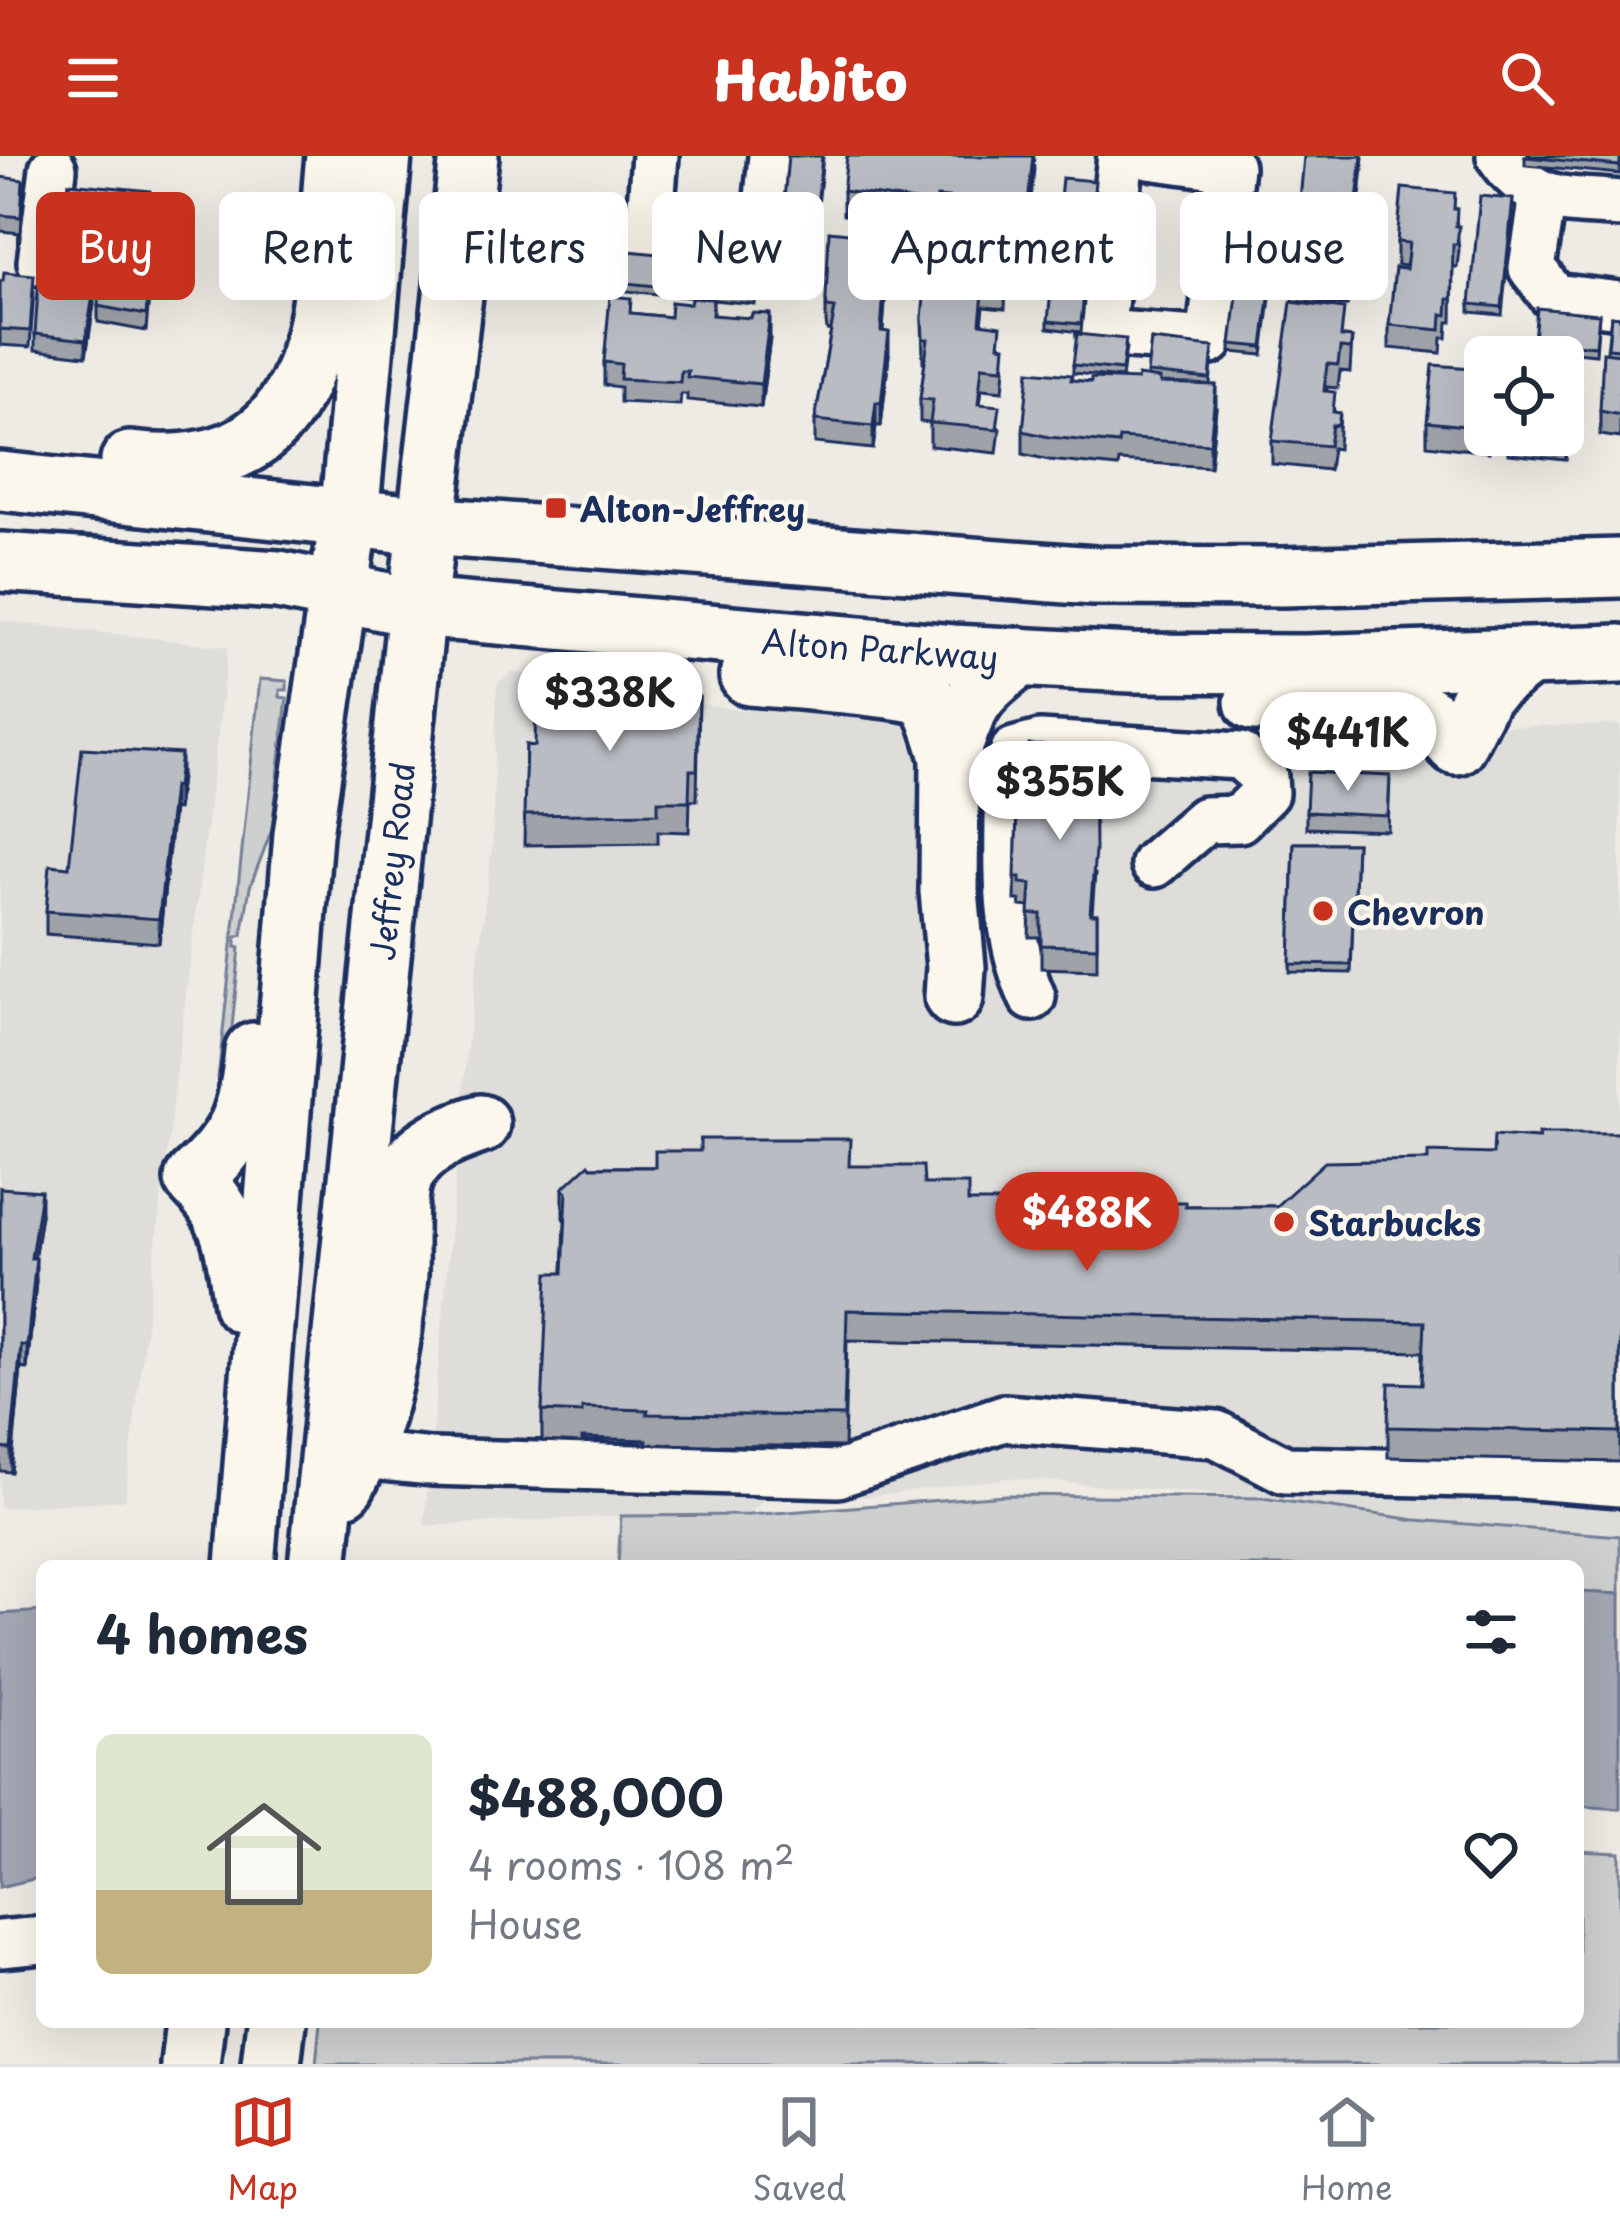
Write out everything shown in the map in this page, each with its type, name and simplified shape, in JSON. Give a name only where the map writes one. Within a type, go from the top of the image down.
[{"type":"main road","points":[[0,447],[170,466],[199,463],[262,433],[283,416],[299,386],[319,317],[334,156]]},
{"type":"main road","points":[[244,1560],[303,833],[349,518],[382,156]]},
{"type":"main road","name":"Jeffrey Road","points":[[320,1546],[346,1453],[371,1042],[470,156]]},
{"type":"main road","points":[[0,481],[427,526],[1094,576],[1620,568]]},
{"type":"main road","name":"Alton Parkway","points":[[0,562],[278,580],[417,608],[860,648],[1131,663],[1620,654]]},
{"type":"main road","points":[[654,630],[689,668],[829,686],[906,688],[923,696],[930,706],[950,756]]},
{"type":"main road","points":[[954,997],[950,756],[981,686],[1021,657]]},
{"type":"main road","points":[[1131,663],[1174,700],[1410,705],[1431,718],[1455,769],[1484,692],[1526,658]]},
{"type":"main road","points":[[258,1392],[235,1239],[218,1202],[194,1179],[227,1150],[242,1122],[250,1087],[264,935],[303,833]]},
{"type":"main road","points":[[346,1453],[395,1316],[403,1176],[421,1153],[447,1135],[480,1124],[448,1123],[399,1096],[380,1072],[371,1042]]},
{"type":"main road","points":[[190,2064],[194,2028]]},
{"type":"main road","points":[[272,2064],[275,2028]]},
{"type":"lane","points":[[655,156],[648,241],[763,251],[772,156]]},
{"type":"lane","points":[[1121,156],[1101,333],[1210,341],[1230,167],[1149,156]]},
{"type":"lane","points":[[1500,156],[1518,182],[1544,196],[1620,204]]},
{"type":"lane","points":[[49,192],[52,169]]},
{"type":"lane","points":[[1544,196],[1532,268],[1554,297],[1620,305]]},
{"type":"lane","points":[[1032,997],[1017,963],[1010,930],[1009,763],[1014,751],[1040,744],[1240,756],[1264,777],[1265,793],[1239,819],[1204,820],[1154,864]]},
{"type":"lane","points":[[346,1453],[479,1463],[838,1474],[1004,1418],[1216,1433],[1285,1470],[1520,1475],[1620,1483]]},
{"type":"lane","points":[[0,1945],[36,1941]]},
{"type":"shaded area","points":[[0,621],[228,647],[125,1500],[0,1508]]},
{"type":"shaded area","points":[[512,672],[738,710],[978,725],[1178,729],[1620,725],[1620,1536],[1416,1520],[1262,1498],[1008,1478],[867,1497],[771,1491],[749,1515],[424,1526],[467,1047],[492,849],[497,684]]},
{"type":"shaded area","points":[[260,679],[287,681],[287,690],[280,690],[280,697],[287,698],[272,829],[250,887],[242,935],[236,937],[240,948],[223,1116],[214,1117]]},
{"type":"shaded area","points":[[1005,1495],[1262,1498],[1416,1520],[1620,1536],[1620,1594],[1584,1592],[1584,1560],[618,1560],[621,1516],[749,1515]]},
{"type":"shaded area","points":[[1584,1592],[1620,1594],[1620,1809],[1584,1806]]},
{"type":"shaded area","points":[[36,1611],[36,1878],[0,1887],[0,1614]]},
{"type":"shaded area","points":[[1584,1851],[1620,1853],[1620,2064],[316,2064],[319,2028],[1584,2028]]},
{"type":"building","points":[[788,156],[822,156],[818,192],[785,192]]},
{"type":"building","points":[[847,156],[1033,156],[1029,192],[843,191]]},
{"type":"building","points":[[1304,156],[1362,156],[1358,192],[1301,192]]},
{"type":"building","points":[[1620,156],[1620,166],[1525,157]]},
{"type":"building","points":[[0,177],[23,180],[21,217],[0,215]]},
{"type":"building","points":[[1062,178],[1095,181],[1094,192],[1061,192]]},
{"type":"building","points":[[69,183],[150,192],[69,192]]},
{"type":"building","points":[[1402,188],[1455,193],[1459,226],[1457,244],[1453,244],[1452,299],[1448,299],[1447,315],[1442,314],[1441,330],[1389,325],[1395,268],[1406,269],[1409,243],[1397,242]]},
{"type":"building","points":[[1480,196],[1513,199],[1502,307],[1470,304]]},
{"type":"building","points":[[829,231],[848,233],[848,300],[883,300],[881,331],[889,332],[881,403],[876,402],[873,426],[815,420],[835,308],[827,307]]},
{"type":"building","points":[[629,251],[652,253],[652,286],[628,283]]},
{"type":"building","points":[[4,272],[34,275],[30,331],[0,329]]},
{"type":"building","points":[[631,298],[630,313],[670,317],[671,302],[690,304],[691,300],[713,300],[712,315],[751,318],[752,313],[770,314],[761,384],[687,377],[688,371],[681,371],[680,382],[620,379],[621,364],[604,362],[610,300]]},
{"type":"building","points":[[37,300],[92,300],[86,340],[35,334]]},
{"type":"building","points":[[98,300],[147,300],[146,315],[98,306]]},
{"type":"building","points":[[924,300],[982,300],[980,323],[1001,326],[1003,368],[982,366],[978,404],[1000,406],[997,429],[930,423],[933,400],[920,399],[928,339],[923,339]]},
{"type":"building","points":[[1050,300],[1083,300],[1081,324],[1048,321]]},
{"type":"building","points":[[1236,300],[1269,300],[1263,347],[1231,344]]},
{"type":"building","points":[[1291,302],[1344,309],[1341,337],[1352,338],[1350,349],[1340,348],[1338,365],[1327,364],[1324,391],[1335,392],[1333,412],[1340,413],[1338,426],[1332,425],[1329,446],[1272,441]]},
{"type":"building","points":[[1537,308],[1599,314],[1596,346],[1584,345],[1584,336],[1534,336]]},
{"type":"building","points":[[1611,316],[1620,317],[1620,349],[1608,348]]},
{"type":"building","points":[[1077,334],[1126,339],[1122,370],[1073,365]]},
{"type":"building","points":[[1151,340],[1213,347],[1210,379],[1147,373]]},
{"type":"building","points":[[1603,352],[1620,354],[1620,415],[1600,411]]},
{"type":"building","points":[[1433,365],[1464,367],[1464,426],[1427,422]]},
{"type":"building","points":[[1029,371],[1091,382],[1091,378],[1137,380],[1138,376],[1160,379],[1160,383],[1216,385],[1210,444],[1119,438],[1118,444],[1023,431]]},
{"type":"building","points":[[536,694],[699,697],[697,770],[690,770],[689,801],[658,801],[658,813],[524,815],[526,745],[535,746]]},
{"type":"building","points":[[1029,745],[1094,747],[1090,914],[1097,914],[1097,947],[1041,945],[1041,914],[1029,914],[1031,884],[1015,877],[1017,810],[1027,811]]},
{"type":"building","points":[[82,748],[181,754],[177,787],[173,786],[159,919],[46,911],[50,865],[69,867]]},
{"type":"building","points":[[1308,772],[1390,776],[1388,816],[1306,812]]},
{"type":"building","name":"Chevron","points":[[1294,843],[1356,843],[1351,965],[1290,964]]},
{"type":"building","points":[[1538,1133],[1620,1133],[1620,1432],[1388,1427],[1389,1383],[1422,1384],[1425,1322],[847,1310],[844,1416],[647,1414],[648,1410],[582,1408],[582,1413],[542,1411],[548,1273],[563,1273],[567,1192],[563,1188],[589,1164],[655,1167],[655,1151],[700,1151],[700,1139],[850,1139],[849,1166],[923,1166],[924,1184],[968,1184],[968,1202],[1071,1202],[1071,1226],[1098,1225],[1098,1204],[1122,1204],[1122,1228],[1150,1228],[1150,1202],[1276,1206],[1325,1162],[1428,1160],[1428,1152],[1493,1154],[1494,1135],[1539,1138]]},
{"type":"building","points":[[0,1188],[41,1191],[31,1258],[36,1258],[27,1346],[21,1345],[11,1449],[0,1448]]},
{"type":"place","name":"Alton-Jeffrey","points":[[556,508]]},
{"type":"place","name":"Chevron","points":[[1323,911]]},
{"type":"place","name":"Starbucks","points":[[1284,1222]]}]
